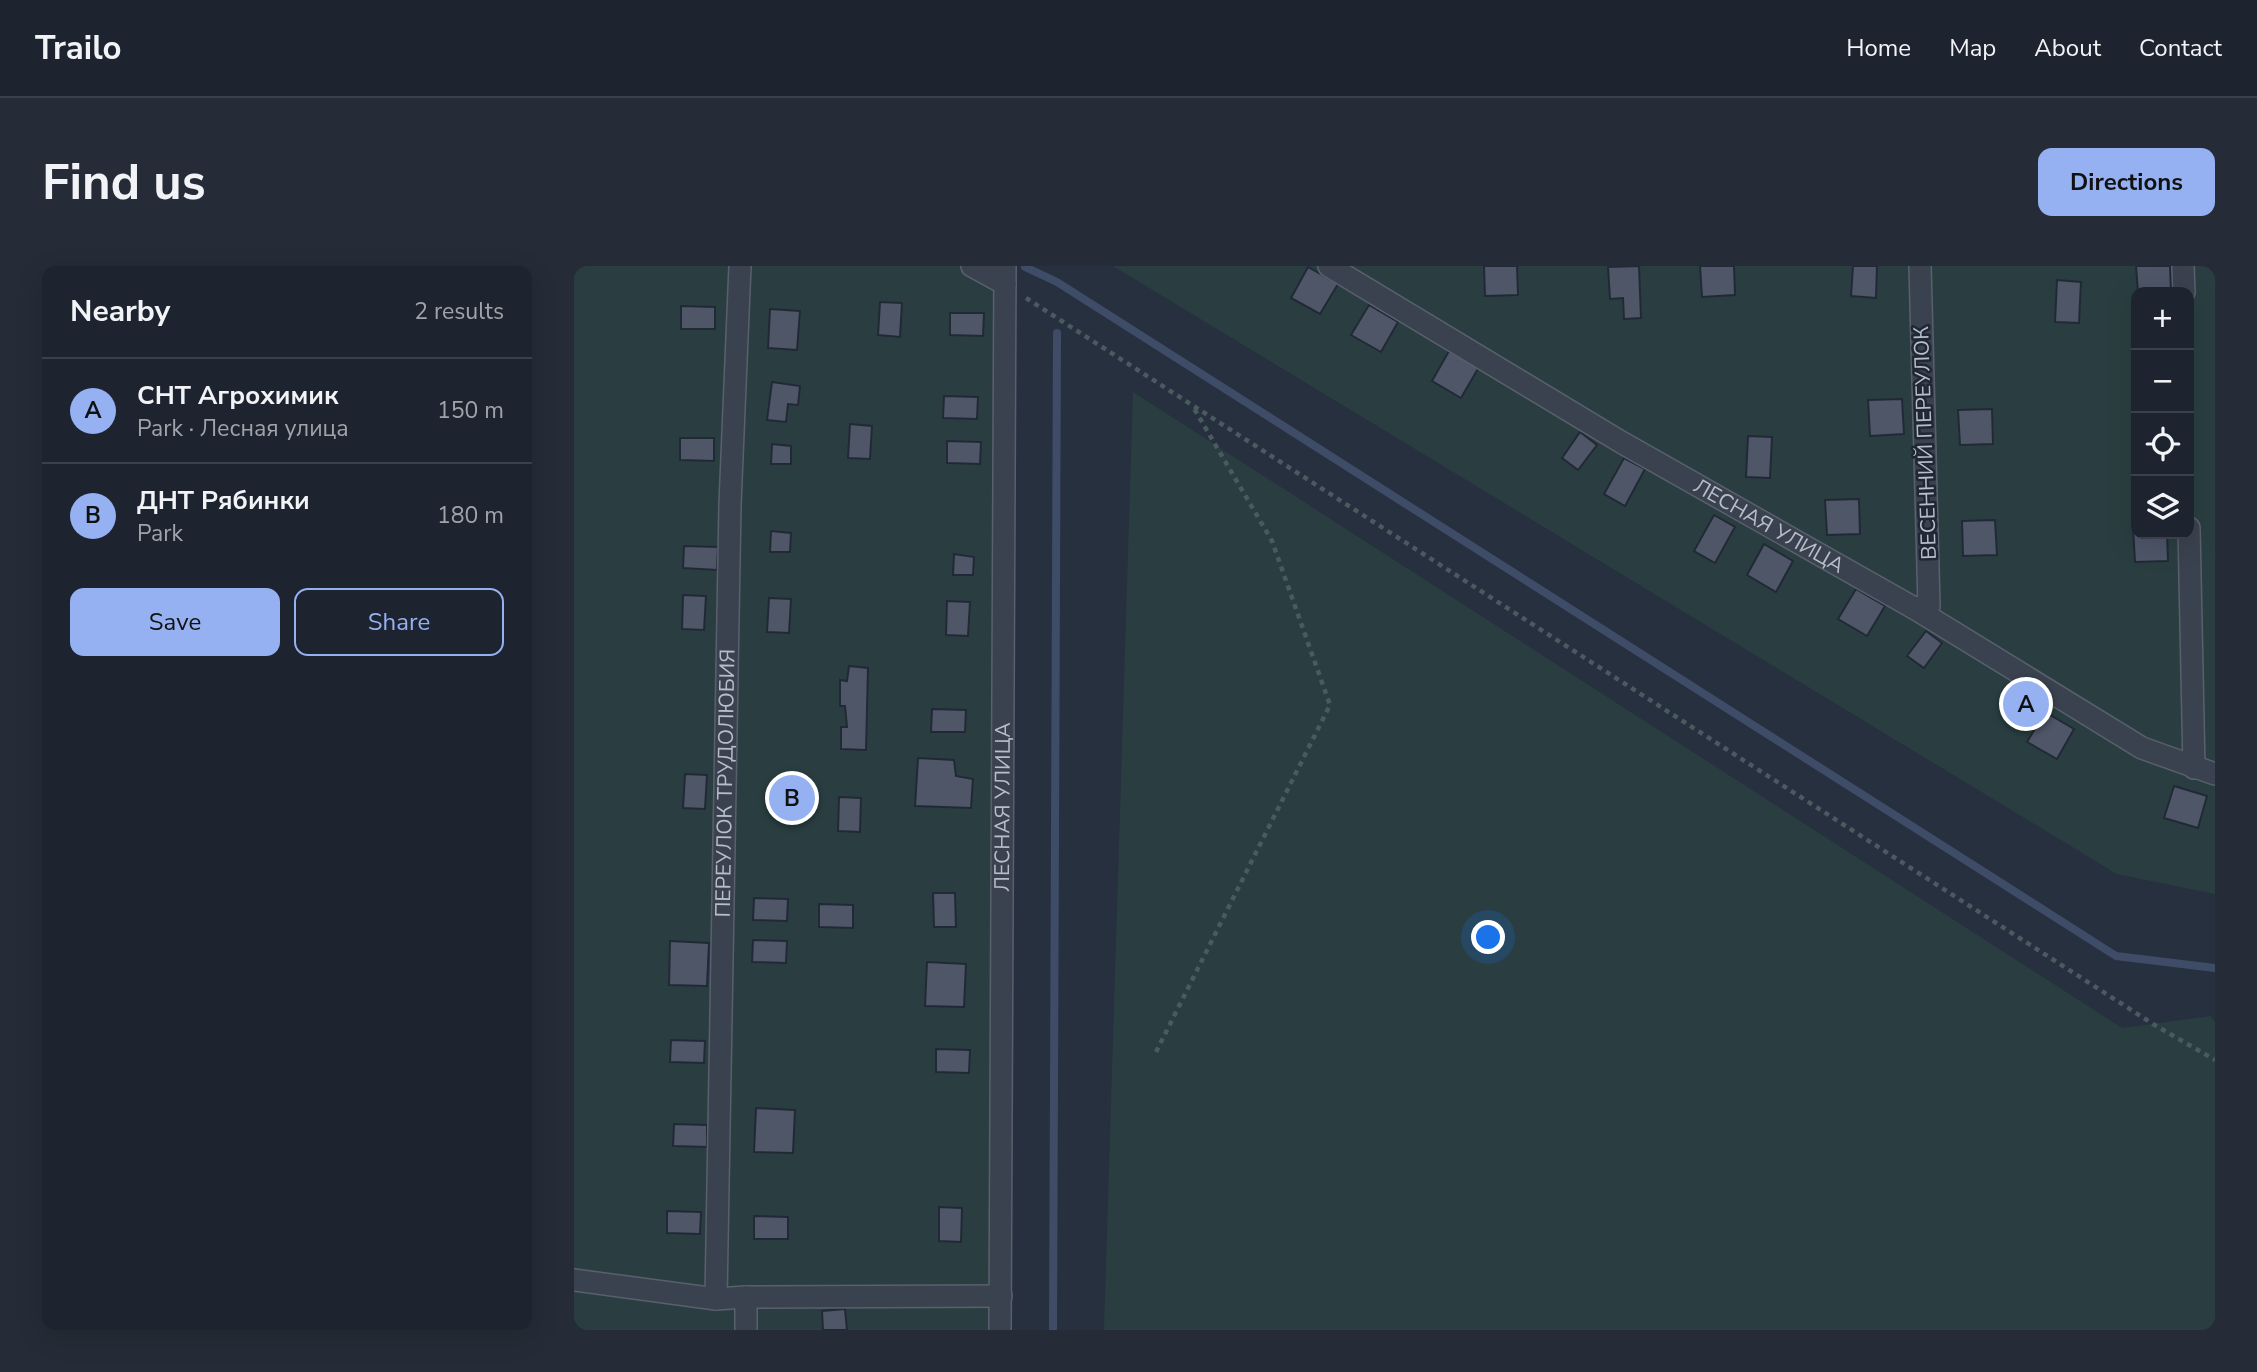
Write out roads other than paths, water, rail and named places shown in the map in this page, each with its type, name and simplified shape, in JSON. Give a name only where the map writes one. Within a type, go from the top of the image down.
[{"type":"street","name":"ПЕРЕУЛОК ТРУДОЛЮБИЯ","points":[[716,1299],[730,518],[740,266]]},
{"type":"street","points":[[972,266],[1005,275]]},
{"type":"street","name":"ЛЕСНАЯ УЛИЦА","points":[[1329,266],[1620,442],[1914,608],[2142,748],[2215,774]]},
{"type":"street","name":"ВЕСЕННИЙ ПЕРЕУЛОК","points":[[1914,608],[1929,606],[1920,266]]},
{"type":"street","points":[[2183,266],[2184,287]]},
{"type":"street","name":"ЛЕСНАЯ УЛИЦА","points":[[1000,1330],[1005,275]]},
{"type":"street","points":[[2189,539],[2194,768]]},
{"type":"street","points":[[574,1280],[716,1299],[1001,1296]]},
{"type":"street","points":[[746,1297],[746,1330]]},
{"type":"waterway","points":[[1025,267],[1057,282],[2116,956],[2215,968]]},
{"type":"waterway","points":[[1053,1330],[1057,333]]},
{"type":"place","name":"СНТ Агрохимик","points":[[2026,704]]},
{"type":"place","name":"ДНТ Рябинки","points":[[792,798]]}]
